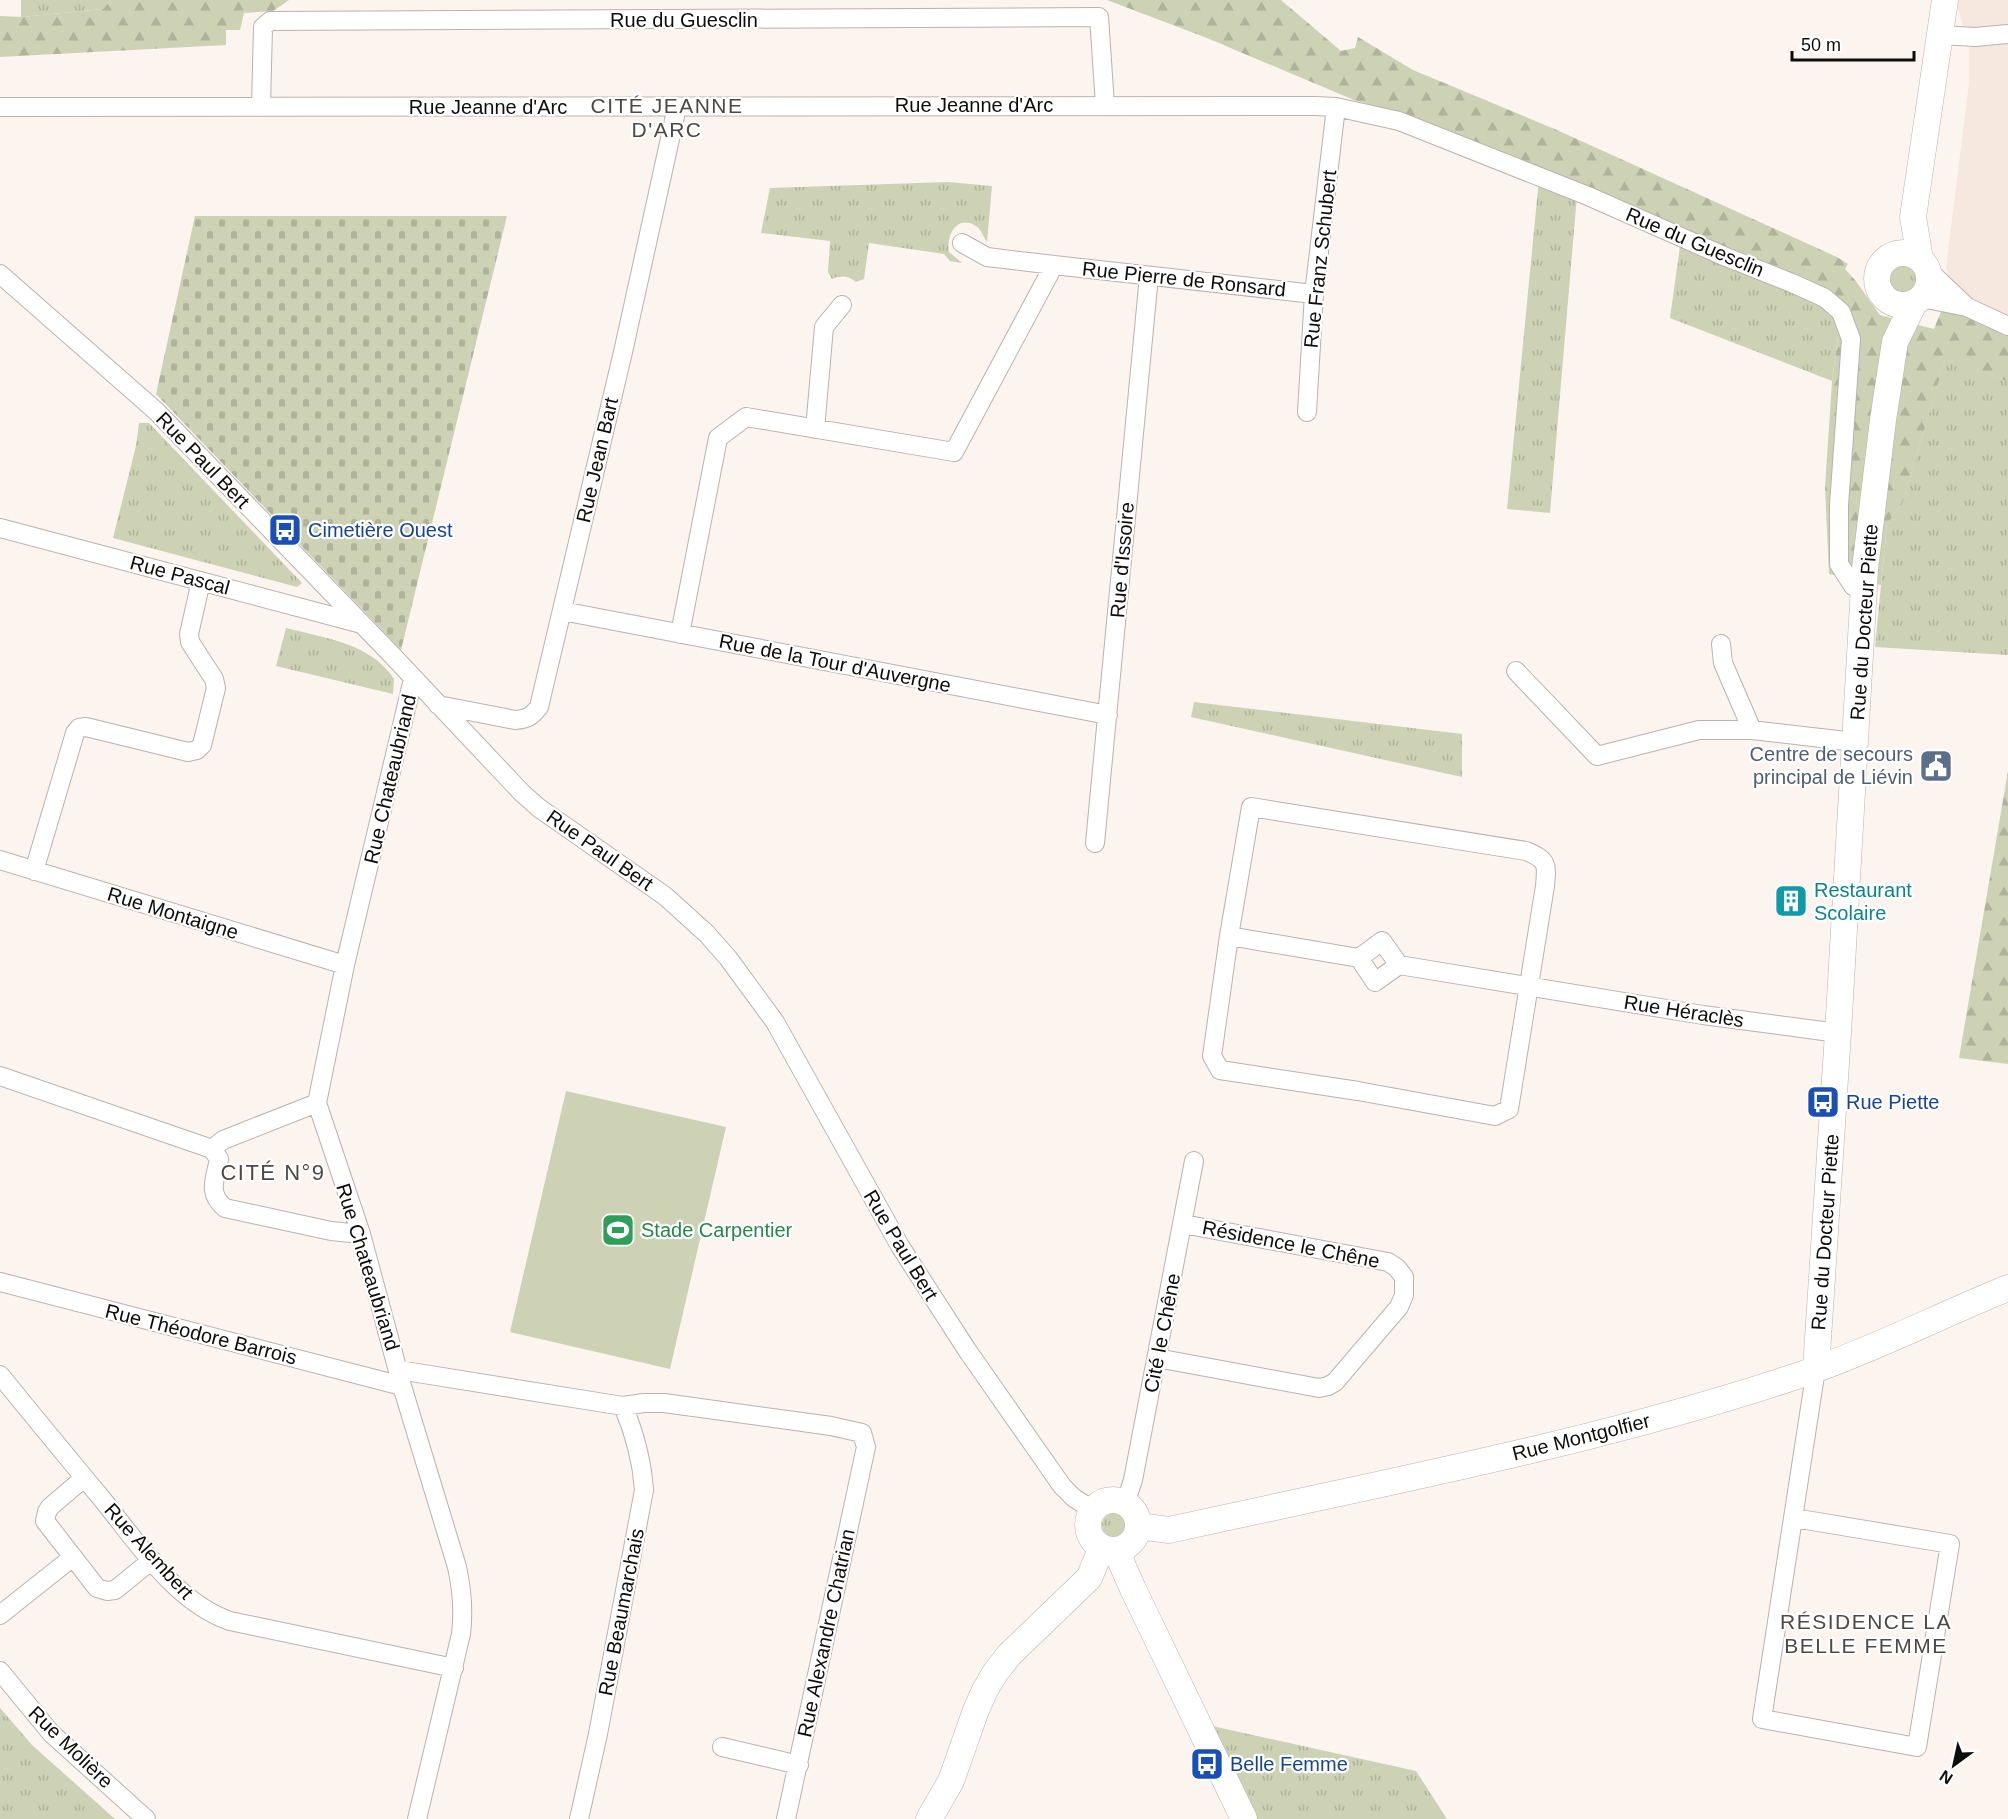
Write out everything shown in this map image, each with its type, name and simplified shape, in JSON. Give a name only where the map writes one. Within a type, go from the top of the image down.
[{"type":"street","points":[[1917,301],[1929,282],[1915,260],[1914,217],[1945,0]]},
{"type":"street","name":"Rue du Guesclin","points":[[261,106],[263,27],[270,21],[1099,17],[1105,105]]},
{"type":"street","points":[[1939,35],[1976,37],[2008,34]]},
{"type":"street","name":"Rue Jeanne d'Arc","points":[[0,107],[1265,105]]},
{"type":"street","name":"Rue du Guesclin","points":[[1265,105],[1336,107],[1399,121],[1577,192],[1825,298],[1841,312],[1851,339],[1839,505],[1839,564],[1853,586],[1864,590]]},
{"type":"street","name":"Rue Jean Bart","points":[[438,705],[514,720],[532,716],[539,707],[677,107]]},
{"type":"street","name":"Rue Franz Schubert","points":[[1306,412],[1314,294],[1336,107]]},
{"type":"street","name":"Rue Pierre de Ronsard","points":[[962,243],[987,257],[1314,294]]},
{"type":"street","points":[[1967,307],[1917,301],[1896,305],[1882,295],[1876,281],[1877,271],[1888,257],[1915,260],[1967,307],[2008,326]]},
{"type":"street","name":"Rue Pierre de Ronsard","points":[[680,634],[718,438],[746,417],[954,452],[1054,265]]},
{"type":"street","name":"Rue Paul Bert","points":[[0,274],[156,411],[522,793],[539,808],[631,870],[665,896],[728,958],[775,1022],[900,1246],[935,1302],[1062,1486],[1093,1510]]},
{"type":"street","name":"Rue d'Issoire","points":[[1095,843],[1149,276]]},
{"type":"street","name":"Rue du Docteur Piette","points":[[1882,295],[1895,342]]},
{"type":"street","name":"Rue du Docteur Piette","points":[[1816,1369],[1864,590],[1883,420],[1895,342],[1917,301]]},
{"type":"street","points":[[815,429],[824,327],[842,305]]},
{"type":"street","name":"Rue Pascal","points":[[0,528],[360,624]]},
{"type":"street","points":[[34,871],[75,733],[79,728],[86,727],[188,752],[197,750],[202,745],[216,688],[214,679],[190,642],[189,634],[201,581]]},
{"type":"street","name":"Rue de la Tour d'Auvergne","points":[[562,611],[1108,715]]},
{"type":"street","points":[[1721,644],[1723,663],[1752,730]]},
{"type":"street","points":[[1516,671],[1597,756],[1699,730],[1752,730],[1855,742]]},
{"type":"street","name":"Rue Chateaubriand","points":[[413,679],[345,965],[316,1103],[361,1234],[462,1590],[462,1623],[454,1668],[417,1819]]},
{"type":"street","points":[[1251,807],[1526,851],[1541,858],[1547,867],[1530,987],[1509,1109],[1495,1116],[1358,1091],[1220,1070],[1212,1056],[1251,807]]},
{"type":"street","name":"Rue Montaigne","points":[[0,860],[345,965]]},
{"type":"street","points":[[1229,936],[1359,958],[1382,941],[1399,965],[1375,982],[1359,958]]},
{"type":"street","name":"Rue Héraclès","points":[[1399,965],[1703,1015],[1838,1033]]},
{"type":"street","points":[[0,1076],[212,1149],[219,1159],[213,1192],[216,1200],[225,1208],[331,1231],[361,1234]]},
{"type":"street","points":[[212,1149],[223,1140],[316,1103]]},
{"type":"street","name":"Cité le Chêne","points":[[1122,1502],[1133,1480],[1194,1161]]},
{"type":"street","name":"Résidence le Chêne","points":[[1156,1358],[1319,1388],[1328,1386],[1335,1382],[1376,1334],[1399,1306],[1404,1295],[1404,1277],[1388,1262],[1183,1224]]},
{"type":"street","name":"Rue Théodore Barrois","points":[[0,1282],[401,1378],[623,1406],[664,1403],[831,1426],[862,1433],[866,1447]]},
{"type":"street","name":"Rue Montgolfier","points":[[1138,1526],[1169,1530],[1625,1427],[1816,1369],[1854,1355],[2008,1288]]},
{"type":"street","points":[[1794,1518],[1950,1544],[1917,1747],[1762,1719],[1816,1369]]},
{"type":"street","name":"Rue Alembert","points":[[0,1376],[152,1560],[189,1598],[205,1610],[230,1621],[454,1668]]},
{"type":"street","name":"Rue Beaumarchais","points":[[579,1819],[598,1734],[645,1490],[642,1464],[623,1406]]},
{"type":"street","name":"Rue Alexandre Chatrian","points":[[786,1819],[866,1447]]},
{"type":"street","points":[[84,1478],[50,1507],[45,1516],[47,1526],[97,1588],[107,1591],[115,1590],[152,1560]]},
{"type":"street","points":[[929,1819],[951,1781],[985,1690],[1009,1655],[1089,1578],[1111,1548],[1132,1540],[1138,1526],[1134,1512],[1122,1502],[1106,1501],[1093,1510],[1088,1526],[1095,1542],[1111,1548],[1121,1562],[1244,1819]]},
{"type":"street","points":[[0,1615],[73,1557]]},
{"type":"street","points":[[1089,1578],[1130,1582]]},
{"type":"street","name":"Rue Molière","points":[[0,1671],[51,1733],[146,1819]]},
{"type":"street","points":[[722,1747],[799,1765]]},
{"type":"shaded area","points":[[1957,0],[2008,0],[2008,319],[1964,300],[1951,287],[1946,268],[1969,83],[1969,47]]},
{"type":"green space","points":[[21,0],[111,0],[103,9],[21,17]]},
{"type":"green space","points":[[111,0],[289,0],[273,11],[244,13],[240,30],[226,30],[226,45],[0,57],[0,16],[21,17],[103,9]]},
{"type":"green space","points":[[1107,0],[1281,0],[1341,51],[1355,48],[1358,37],[1413,70],[1557,130],[1837,257],[1848,264],[1845,269],[1880,315],[1934,329],[1951,287],[1964,300],[2008,319],[2008,382],[1946,356],[1903,502],[1887,524],[1881,585],[1829,574],[1825,487],[1832,381],[1842,308],[1399,113],[1354,100],[1207,38]]},
{"type":"green space","points":[[1539,179],[1577,195],[1550,513],[1507,509]]},
{"type":"green space","points":[[948,182],[992,186],[987,242],[978,228],[969,223],[958,224],[951,233],[949,252],[962,263],[950,261],[944,254],[869,243],[864,279],[856,282],[844,277],[832,279],[828,272],[830,241],[761,233],[770,188]]},
{"type":"green space","points":[[195,216],[507,216],[401,650],[156,394]]},
{"type":"green space","points":[[1682,232],[1842,307],[1832,381],[1670,318]]},
{"type":"green space","points":[[1903,264],[1913,268],[1917,278],[1913,288],[1903,292],[1893,288],[1889,278],[1893,268]]},
{"type":"green space","points":[[1946,355],[2008,382],[2008,655],[1875,647],[1887,524],[1903,502]]},
{"type":"green space","points":[[139,423],[149,423],[302,583],[297,587],[113,538],[136,446]]},
{"type":"green space","points":[[286,628],[346,644],[373,657],[394,679],[393,694],[276,666]]},
{"type":"green space","points":[[1194,702],[1462,734],[1462,777],[1191,717]]},
{"type":"green space","points":[[2008,771],[2008,1064],[1959,1058]]},
{"type":"green space","name":"Stade Carpentier","points":[[566,1091],[726,1127],[670,1369],[510,1332]]},
{"type":"green space","points":[[1114,1513],[1123,1516],[1126,1525],[1123,1534],[1114,1537],[1105,1534],[1102,1525],[1105,1516]]},
{"type":"green space","points":[[0,1708],[32,1745],[115,1819],[0,1819]]},
{"type":"green space","points":[[1212,1726],[1416,1771],[1447,1819],[1253,1819]]},
{"type":"place","name":"Cimetière Ouest","points":[[285,530]]},
{"type":"place","name":"Centre de secours principal de Liévin","points":[[1936,766]]},
{"type":"place","name":"Restaurant Scolaire","points":[[1791,901]]},
{"type":"place","name":"Rue Piette","points":[[1823,1102]]},
{"type":"place","name":"Stade Carpentier","points":[[618,1230]]},
{"type":"place","name":"Belle Femme","points":[[1207,1764]]},
{"type":"district","name":"CITÉ JEANNE D'ARC","points":[[667,118]]},
{"type":"district","name":"CITÉ N°9","points":[[273,1172]]},
{"type":"district","name":"RÉSIDENCE LA BELLE FEMME","points":[[1866,1634]]}]
